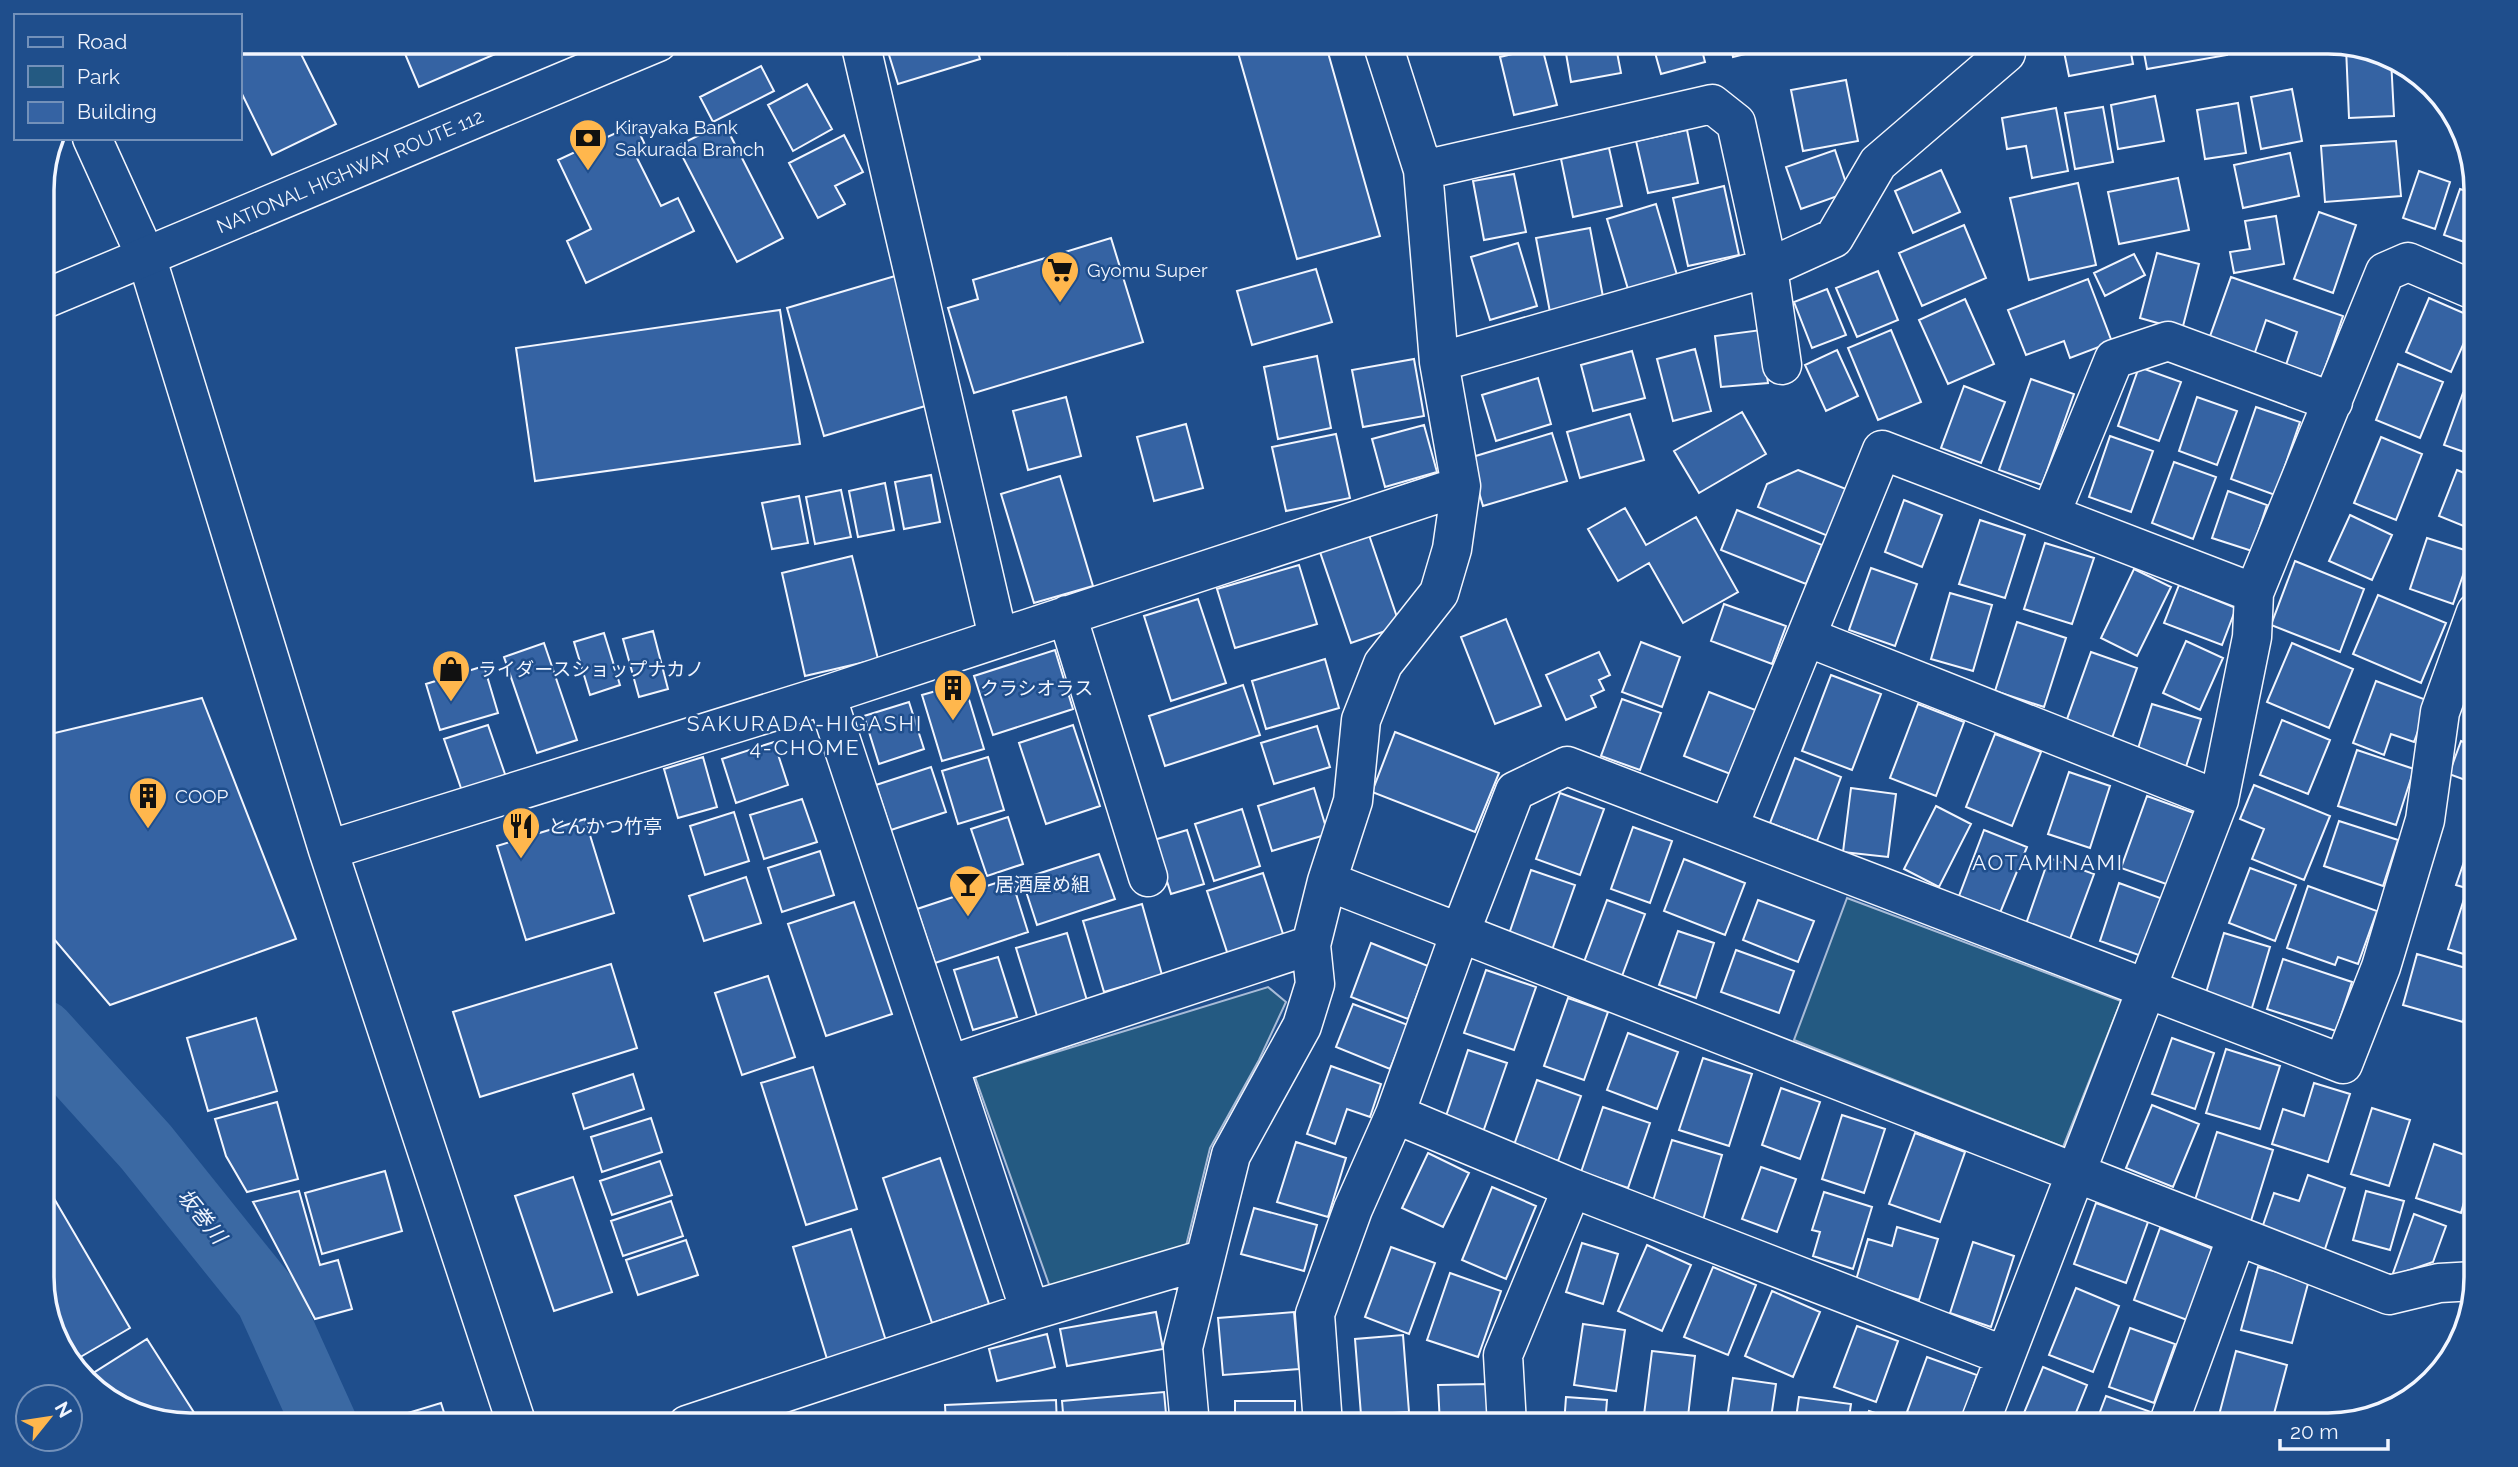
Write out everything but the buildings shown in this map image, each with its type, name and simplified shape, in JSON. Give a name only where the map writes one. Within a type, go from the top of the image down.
[{"type":"main road","points":[[1189,1413],[1183,1348],[1202,1260],[1231,1154],[1303,1026],[1315,984],[1311,945],[1327,881],[1353,801],[1361,720],[1383,664],[1439,593],[1452,549],[1461,486],[1439,362],[1423,170],[1386,54]]},
{"type":"main road","points":[[1439,362],[1768,268],[1834,239],[1878,163],[2005,54]]},
{"type":"main road","name":"NATIONAL HIGHWAY ROUTE 112","points":[[55,295],[147,259],[599,55]]},
{"type":"main road","points":[[863,55],[998,637]]},
{"type":"main road","points":[[1423,170],[1712,104],[1736,123],[1768,268],[1782,365]]},
{"type":"main road","points":[[93,140],[147,259],[328,850],[513,1413]]},
{"type":"main road","points":[[1984,1413],[2219,800],[2252,637],[2254,593],[2385,272],[2408,262],[2463,285]]},
{"type":"main road","points":[[2051,513],[2115,359],[2168,341],[2333,402]]},
{"type":"main road","points":[[1728,828],[1882,450],[2254,593]]},
{"type":"main road","points":[[328,850],[826,695],[1461,486]]},
{"type":"main road","points":[[1067,615],[1149,877]]},
{"type":"main road","points":[[1807,637],[2219,800]]},
{"type":"main road","points":[[1322,1413],[1315,1314],[1353,1209],[1395,1114],[1460,933],[1516,791],[1566,765],[2343,1064],[2381,967],[2425,820],[2440,712],[2463,647]]},
{"type":"main road","points":[[826,695],[1030,1311]]},
{"type":"main road","points":[[1327,881],[2389,1295],[2440,1283],[2464,1282]]},
{"type":"main road","points":[[949,1065],[1311,945]]},
{"type":"main road","points":[[1395,1114],[1572,1188],[2005,1356]]},
{"type":"main road","points":[[1506,1413],[1503,1354],[1572,1188]]},
{"type":"main road","points":[[2172,1413],[2237,1236]]},
{"type":"main road","points":[[723,1413],[1030,1311],[1202,1260]]},
{"type":"green space","points":[[1847,898],[2121,1001],[2063,1147],[1794,1040]]},
{"type":"green space","points":[[1268,987],[1286,1002],[1259,1060],[1210,1148],[1186,1246],[1051,1290],[975,1077]]},
{"type":"waterway","name":"坂巻川","points":[[55,1046],[146,1147],[268,1299],[320,1413]]},
{"type":"place","name":"Kirayaka Bank Sakurada Branch","points":[[588,172]]},
{"type":"place","name":"Gyomu Super","points":[[1060,304]]},
{"type":"place","name":"ライダースショップナカノ","points":[[451,703]]},
{"type":"place","name":"クラシオラス","points":[[953,722]]},
{"type":"place","name":"COOP","points":[[148,830]]},
{"type":"place","name":"とんかつ竹亭","points":[[521,860]]},
{"type":"place","name":"居酒屋め組","points":[[968,918]]},
{"type":"district","name":"SAKURADA-HIGASHI 4-CHOME","points":[[805,735]]},
{"type":"district","name":"AOTAMINAMI","points":[[2048,862]]}]
